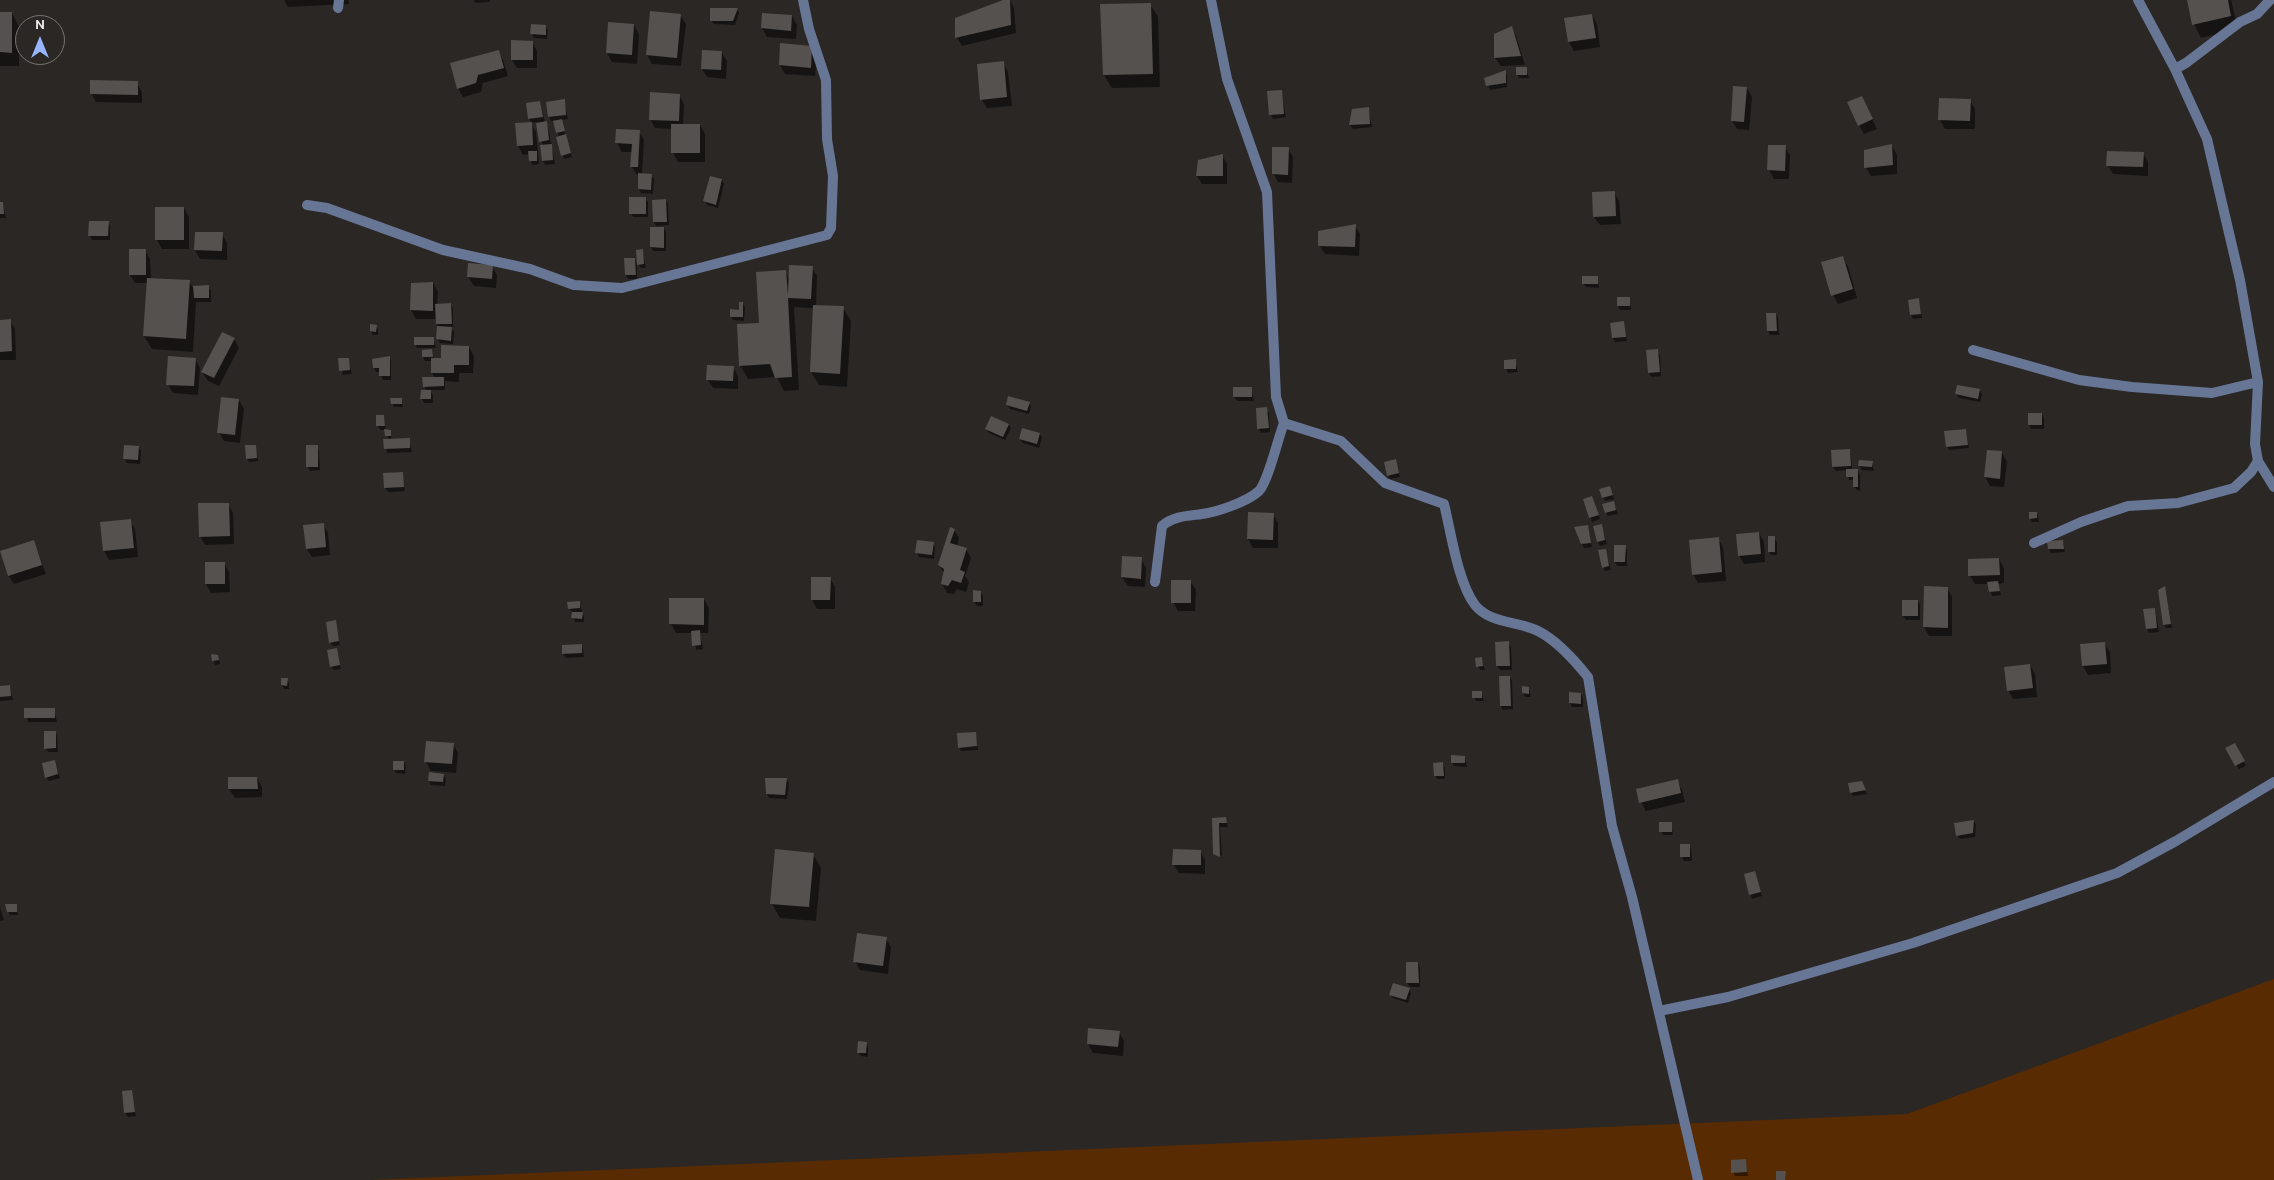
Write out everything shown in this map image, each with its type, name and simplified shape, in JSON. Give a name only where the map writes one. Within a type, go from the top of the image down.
[{"type":"street","points":[[307,205],[327,208],[442,250],[530,269],[574,285],[622,288],[827,235],[831,228],[833,176],[827,139],[826,80],[809,29],[803,0]]},
{"type":"street","points":[[1155,582],[1162,526],[1168,520],[1210,513],[1236,504],[1259,491],[1272,465],[1274,451],[1284,423],[1276,397],[1267,192],[1227,79],[1211,0]]},
{"type":"street","points":[[2138,0],[2175,68],[2207,139],[2240,280],[2258,382],[2255,444],[2258,461],[2274,487]]},
{"type":"street","points":[[2175,68],[2186,63],[2240,22],[2257,14],[2270,0]]},
{"type":"street","points":[[1973,350],[2079,380],[2132,387],[2212,393],[2258,382]]},
{"type":"street","points":[[1284,423],[1341,442],[1385,483],[1444,504],[1465,587],[1476,606],[1490,617],[1538,631],[1573,659],[1588,677],[1612,826],[1660,1010],[1698,1180]]},
{"type":"street","points":[[2034,543],[2081,522],[2128,506],[2178,503],[2234,488],[2251,472],[2258,461]]},
{"type":"street","points":[[1660,1010],[1728,997],[1912,943],[2117,873],[2176,841],[2274,782]]},
{"type":"shaded area","points":[[2274,979],[2274,1180],[370,1180],[1907,1114]]},
{"type":"building","points":[[1003,0],[1010,0],[1011,25],[955,38],[955,18]]},
{"type":"building","points":[[2187,0],[2228,0],[2231,16],[2192,25]]},
{"type":"building","points":[[1151,3],[1153,74],[1103,75],[1100,4]]},
{"type":"building","points":[[710,8],[738,8],[733,21],[710,21]]},
{"type":"building","points":[[650,11],[681,14],[677,58],[646,55]]},
{"type":"building","points":[[0,12],[12,12],[12,53],[0,52]]},
{"type":"building","points":[[762,13],[792,15],[791,31],[761,28]]},
{"type":"building","points":[[1592,14],[1596,38],[1568,42],[1564,18]]},
{"type":"building","points":[[608,22],[634,24],[632,55],[606,53]]},
{"type":"building","points":[[531,24],[546,25],[546,35],[530,34]]},
{"type":"building","points":[[1512,26],[1521,56],[1494,58],[1494,34]]},
{"type":"building","points":[[511,40],[533,41],[533,60],[511,60]]},
{"type":"building","points":[[780,43],[812,46],[811,68],[779,65]]},
{"type":"building","points":[[499,50],[504,68],[478,75],[476,83],[457,89],[450,63]]},
{"type":"building","points":[[702,50],[722,51],[721,70],[701,69]]},
{"type":"building","points":[[1004,61],[1007,97],[980,100],[977,64]]},
{"type":"building","points":[[1516,67],[1527,67],[1527,75],[1516,75]]},
{"type":"building","points":[[1506,70],[1506,83],[1486,86],[1484,78]]},
{"type":"building","points":[[90,80],[138,81],[138,95],[90,94]]},
{"type":"building","points":[[1733,86],[1747,87],[1744,122],[1731,121]]},
{"type":"building","points":[[1282,90],[1284,114],[1269,115],[1267,91]]},
{"type":"building","points":[[650,92],[680,94],[679,121],[649,120]]},
{"type":"building","points":[[1862,96],[1873,119],[1858,126],[1847,102]]},
{"type":"building","points":[[1939,98],[1971,99],[1970,121],[1938,120]]},
{"type":"building","points":[[565,99],[566,115],[548,117],[546,102]]},
{"type":"building","points":[[540,101],[543,117],[528,119],[526,103]]},
{"type":"building","points":[[1369,107],[1370,124],[1349,125],[1352,109]]},
{"type":"building","points":[[562,119],[565,131],[556,133],[553,121]]},
{"type":"building","points":[[547,121],[549,140],[539,142],[536,123]]},
{"type":"building","points":[[532,122],[533,145],[517,146],[515,123]]},
{"type":"building","points":[[671,124],[700,124],[700,153],[671,153]]},
{"type":"building","points":[[616,129],[640,130],[638,167],[630,167],[632,144],[615,143]]},
{"type":"building","points":[[566,134],[571,153],[561,156],[556,137]]},
{"type":"building","points":[[552,144],[553,160],[542,161],[540,145]]},
{"type":"building","points":[[1892,144],[1893,165],[1864,168],[1864,150]]},
{"type":"building","points":[[1768,145],[1786,145],[1785,171],[1767,170]]},
{"type":"building","points":[[1272,147],[1289,147],[1288,175],[1272,174]]},
{"type":"building","points":[[528,151],[537,151],[537,161],[529,161]]},
{"type":"building","points":[[2107,151],[2144,152],[2143,167],[2106,166]]},
{"type":"building","points":[[1223,154],[1223,176],[1196,176],[1198,160]]},
{"type":"building","points":[[638,173],[652,174],[651,190],[638,189]]},
{"type":"building","points":[[710,176],[722,179],[716,205],[703,201]]},
{"type":"building","points":[[1615,191],[1616,216],[1593,217],[1592,192]]},
{"type":"building","points":[[629,197],[646,197],[646,214],[629,214]]},
{"type":"building","points":[[666,199],[667,222],[653,222],[652,200]]},
{"type":"building","points":[[0,202],[3,202],[4,214],[0,214]]},
{"type":"building","points":[[155,207],[184,207],[184,240],[155,240]]},
{"type":"building","points":[[89,221],[109,221],[108,236],[88,236]]},
{"type":"building","points":[[1356,224],[1355,247],[1318,246],[1318,231]]},
{"type":"building","points":[[650,227],[664,227],[664,248],[650,247]]},
{"type":"building","points":[[195,232],[223,232],[222,251],[194,250]]},
{"type":"building","points":[[129,249],[146,249],[146,275],[129,275]]},
{"type":"building","points":[[643,249],[644,264],[637,265],[636,250]]},
{"type":"building","points":[[1843,256],[1853,289],[1831,296],[1821,262]]},
{"type":"building","points":[[624,258],[635,258],[636,275],[625,275]]},
{"type":"building","points":[[468,263],[493,265],[492,279],[467,277]]},
{"type":"building","points":[[789,265],[813,266],[811,299],[788,298],[792,377],[775,378],[770,364],[739,366],[737,324],[759,323],[756,272],[786,270],[788,295]]},
{"type":"building","points":[[1582,276],[1598,276],[1598,284],[1582,284]]},
{"type":"building","points":[[147,278],[190,280],[186,339],[143,336]]},
{"type":"building","points":[[433,282],[433,311],[410,310],[411,283]]},
{"type":"building","points":[[209,285],[209,298],[194,298],[193,286]]},
{"type":"building","points":[[1617,297],[1630,297],[1630,306],[1617,306]]},
{"type":"building","points":[[1919,298],[1921,314],[1910,315],[1908,300]]},
{"type":"building","points":[[739,302],[743,302],[743,317],[730,317],[730,309],[739,310]]},
{"type":"building","points":[[451,303],[452,324],[436,324],[435,304]]},
{"type":"building","points":[[813,305],[844,306],[840,374],[810,372]]},
{"type":"building","points":[[1766,313],[1776,313],[1777,331],[1767,331]]},
{"type":"building","points":[[11,319],[12,351],[0,352],[0,320]]},
{"type":"building","points":[[1624,321],[1626,337],[1612,338],[1610,323]]},
{"type":"building","points":[[370,324],[377,325],[376,332],[370,331]]},
{"type":"building","points":[[437,326],[452,327],[451,341],[436,339]]},
{"type":"building","points":[[222,332],[235,338],[214,378],[201,372]]},
{"type":"building","points":[[414,337],[434,337],[434,345],[414,345]]},
{"type":"building","points":[[441,345],[469,346],[469,365],[454,365],[454,373],[431,373],[431,358],[441,358]]},
{"type":"building","points":[[432,349],[433,357],[422,357],[422,350]]},
{"type":"building","points":[[1658,349],[1660,372],[1648,373],[1646,350]]},
{"type":"building","points":[[168,356],[196,358],[194,386],[166,385]]},
{"type":"building","points":[[390,356],[390,376],[379,376],[379,368],[373,368],[372,359]]},
{"type":"building","points":[[338,358],[349,358],[350,370],[339,371]]},
{"type":"building","points":[[1516,359],[1516,369],[1504,369],[1504,360]]},
{"type":"building","points":[[707,365],[734,366],[733,381],[706,380]]},
{"type":"building","points":[[422,377],[444,377],[444,386],[423,387]]},
{"type":"building","points":[[1957,385],[1980,389],[1978,399],[1955,394]]},
{"type":"building","points":[[1233,387],[1252,387],[1252,397],[1233,397]]},
{"type":"building","points":[[421,390],[431,390],[431,399],[420,399]]},
{"type":"building","points":[[1008,396],[1030,402],[1027,411],[1006,405]]},
{"type":"building","points":[[221,397],[239,399],[235,435],[217,433]]},
{"type":"building","points":[[390,398],[402,398],[402,404],[391,404]]},
{"type":"building","points":[[1267,407],[1269,428],[1257,429],[1256,408]]},
{"type":"building","points":[[2028,413],[2042,413],[2042,425],[2028,425]]},
{"type":"building","points":[[376,415],[384,415],[385,426],[376,426]]},
{"type":"building","points":[[991,416],[1009,424],[1003,437],[985,429]]},
{"type":"building","points":[[1022,428],[1040,433],[1037,444],[1019,439]]},
{"type":"building","points":[[384,429],[391,430],[391,436],[385,436]]},
{"type":"building","points":[[1966,429],[1968,445],[1946,447],[1944,431]]},
{"type":"building","points":[[410,438],[410,448],[384,449],[383,439]]},
{"type":"building","points":[[124,445],[139,446],[138,460],[123,459]]},
{"type":"building","points":[[245,445],[256,445],[257,458],[246,459]]},
{"type":"building","points":[[306,445],[318,445],[318,467],[306,467]]},
{"type":"building","points":[[1850,449],[1851,466],[1832,467],[1831,450]]},
{"type":"building","points":[[1987,450],[2002,451],[2000,479],[1984,477]]},
{"type":"building","points":[[1396,459],[1399,473],[1387,476],[1384,462]]},
{"type":"building","points":[[1859,460],[1873,461],[1872,467],[1858,466]]},
{"type":"building","points":[[1846,469],[1858,469],[1858,487],[1853,487],[1853,477],[1846,477]]},
{"type":"building","points":[[403,472],[404,487],[384,488],[383,473]]},
{"type":"building","points":[[1610,486],[1613,495],[1602,498],[1599,489]]},
{"type":"building","points":[[1592,496],[1599,515],[1589,518],[1583,499]]},
{"type":"building","points":[[1614,501],[1616,510],[1605,513],[1602,504]]},
{"type":"building","points":[[198,503],[229,503],[230,536],[199,537]]},
{"type":"building","points":[[1248,512],[1274,513],[1273,540],[1247,539]]},
{"type":"building","points":[[2029,512],[2037,512],[2037,518],[2029,519]]},
{"type":"building","points":[[131,519],[134,548],[103,551],[100,522]]},
{"type":"building","points":[[324,523],[326,547],[306,549],[303,525]]},
{"type":"building","points":[[1602,524],[1605,540],[1597,542],[1593,526]]},
{"type":"building","points":[[1588,525],[1591,543],[1581,544],[1574,527]]},
{"type":"building","points":[[950,527],[955,529],[950,543],[967,548],[960,570],[965,572],[961,583],[952,580],[948,586],[941,584],[944,569],[938,565]]},
{"type":"building","points":[[1759,532],[1761,554],[1738,556],[1736,534]]},
{"type":"building","points":[[1768,536],[1775,536],[1775,552],[1768,552]]},
{"type":"building","points":[[1719,537],[1722,572],[1692,575],[1689,540]]},
{"type":"building","points":[[34,540],[42,565],[8,576],[0,551]]},
{"type":"building","points":[[917,540],[934,542],[932,555],[915,553]]},
{"type":"building","points":[[2063,540],[2064,549],[2048,549],[2047,541]]},
{"type":"building","points":[[1614,545],[1626,545],[1625,562],[1614,562]]},
{"type":"building","points":[[1606,549],[1609,566],[1602,568],[1598,550]]},
{"type":"building","points":[[1122,556],[1142,557],[1141,579],[1121,577]]},
{"type":"building","points":[[1999,558],[2000,575],[1968,576],[1968,559]]},
{"type":"building","points":[[205,562],[225,562],[225,584],[205,584]]},
{"type":"building","points":[[811,577],[831,577],[830,600],[811,600]]},
{"type":"building","points":[[1171,580],[1191,580],[1191,603],[1171,603]]},
{"type":"building","points":[[1998,581],[2000,591],[1989,592],[1987,582]]},
{"type":"building","points":[[1924,586],[1948,587],[1948,628],[1923,627]]},
{"type":"building","points":[[2165,586],[2171,624],[2163,625],[2158,590]]},
{"type":"building","points":[[973,590],[981,591],[981,602],[973,602]]},
{"type":"building","points":[[669,598],[704,598],[704,625],[669,624]]},
{"type":"building","points":[[1902,600],[1918,600],[1918,616],[1902,616]]},
{"type":"building","points":[[580,601],[580,608],[568,609],[567,602]]},
{"type":"building","points":[[2155,608],[2157,628],[2146,629],[2143,609]]},
{"type":"building","points":[[572,612],[583,612],[582,619],[571,618]]},
{"type":"building","points":[[336,620],[339,641],[329,643],[326,622]]},
{"type":"building","points":[[700,630],[701,645],[692,646],[691,631]]},
{"type":"building","points":[[1509,641],[1510,666],[1496,666],[1495,642]]},
{"type":"building","points":[[2105,642],[2107,664],[2082,666],[2080,644]]},
{"type":"building","points":[[582,644],[582,653],[562,654],[562,645]]},
{"type":"building","points":[[337,648],[340,665],[330,667],[327,650]]},
{"type":"building","points":[[211,654],[218,655],[219,660],[212,661]]},
{"type":"building","points":[[1482,657],[1483,666],[1476,667],[1475,658]]},
{"type":"building","points":[[2030,664],[2033,688],[2007,691],[2004,667]]},
{"type":"building","points":[[1499,676],[1510,676],[1511,706],[1500,706]]},
{"type":"building","points":[[281,678],[288,678],[287,686],[281,685]]},
{"type":"building","points":[[10,685],[11,696],[0,697],[0,686]]},
{"type":"building","points":[[1522,686],[1529,687],[1529,694],[1522,693]]},
{"type":"building","points":[[1472,691],[1482,691],[1482,698],[1472,698]]},
{"type":"building","points":[[1569,692],[1581,693],[1581,704],[1569,703]]},
{"type":"building","points":[[24,708],[55,708],[55,718],[24,718]]},
{"type":"building","points":[[44,731],[56,731],[56,748],[44,749]]},
{"type":"building","points":[[976,732],[977,746],[958,748],[957,733]]},
{"type":"building","points":[[426,741],[454,743],[452,764],[424,762]]},
{"type":"building","points":[[2235,743],[2245,761],[2235,766],[2225,748]]},
{"type":"building","points":[[1451,755],[1465,756],[1465,763],[1451,763]]},
{"type":"building","points":[[55,760],[58,774],[45,778],[42,763]]},
{"type":"building","points":[[393,761],[404,761],[404,770],[393,770]]},
{"type":"building","points":[[1443,762],[1444,776],[1434,776],[1433,763]]},
{"type":"building","points":[[429,772],[444,774],[443,782],[428,781]]},
{"type":"building","points":[[228,777],[257,777],[258,789],[228,789]]},
{"type":"building","points":[[765,778],[787,778],[785,795],[766,794]]},
{"type":"building","points":[[1678,779],[1681,793],[1639,803],[1636,789]]},
{"type":"building","points":[[1862,781],[1866,790],[1850,793],[1848,783]]},
{"type":"building","points":[[1226,817],[1227,823],[1219,823],[1220,857],[1213,854],[1212,818]]},
{"type":"building","points":[[1974,820],[1973,833],[1956,836],[1954,823]]},
{"type":"building","points":[[1659,822],[1672,822],[1672,832],[1659,832]]},
{"type":"building","points":[[1680,844],[1690,844],[1690,857],[1680,857]]},
{"type":"building","points":[[775,849],[814,853],[809,907],[770,904]]},
{"type":"building","points":[[1173,849],[1201,850],[1201,865],[1172,865]]},
{"type":"building","points":[[1755,871],[1761,892],[1749,895],[1744,874]]},
{"type":"building","points":[[5,904],[17,904],[17,912],[7,912]]},
{"type":"building","points":[[857,933],[887,937],[883,966],[853,962]]},
{"type":"building","points":[[1406,962],[1418,962],[1419,983],[1406,983]]},
{"type":"building","points":[[1393,983],[1410,988],[1406,1000],[1389,995]]},
{"type":"building","points":[[1088,1028],[1120,1031],[1118,1047],[1087,1044]]},
{"type":"building","points":[[858,1041],[867,1042],[866,1053],[857,1053]]},
{"type":"building","points":[[132,1090],[135,1112],[124,1113],[122,1091]]},
{"type":"building","points":[[1746,1159],[1747,1172],[1731,1173],[1731,1160]]},
{"type":"building","points":[[1776,1171],[1786,1171],[1785,1180],[1776,1180]]}]
